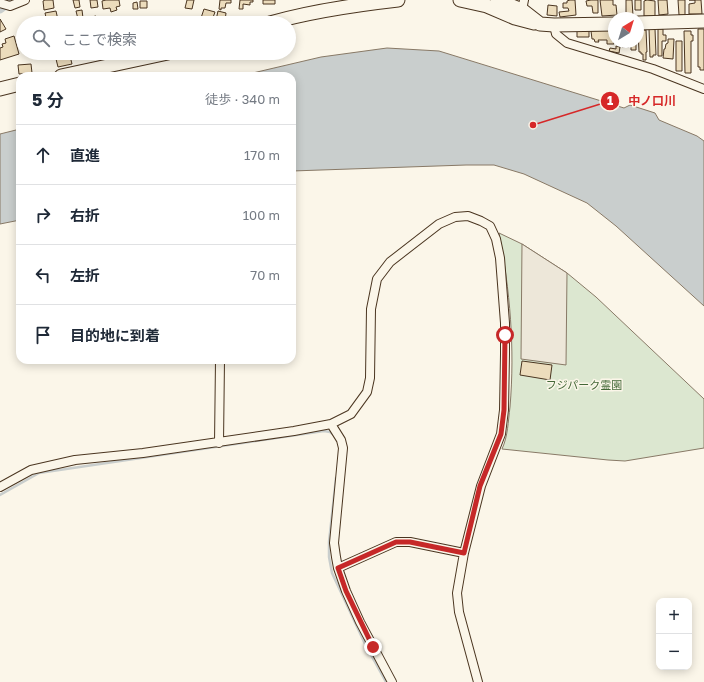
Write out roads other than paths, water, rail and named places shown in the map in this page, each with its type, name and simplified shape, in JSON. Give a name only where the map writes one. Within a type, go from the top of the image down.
[{"type":"main road","points":[[292,16],[339,7],[398,0]]},
{"type":"main road","points":[[460,0],[487,6],[515,18],[540,24],[608,24]]},
{"type":"main road","points":[[497,0],[523,5],[540,24]]},
{"type":"main road","points":[[644,23],[704,21]]},
{"type":"main road","points":[[80,72],[135,60]]},
{"type":"main road","points":[[0,89],[16,85]]},
{"type":"street","points":[[0,3],[10,6],[25,0]]},
{"type":"street","points":[[554,25],[556,34],[568,43],[653,69],[704,89]]},
{"type":"street","points":[[0,487],[31,470],[75,460],[219,443],[331,424],[351,414],[367,392],[370,378],[371,309],[377,279],[390,262],[439,224],[456,217],[468,216],[481,221],[490,226],[496,239],[500,258],[505,354],[504,410],[501,434],[480,486],[464,553],[457,593],[459,612],[478,682]]},
{"type":"street","points":[[219,443],[220,364]]},
{"type":"street","points":[[331,424],[341,440],[343,448],[334,543],[338,568],[360,622],[392,682]]},
{"type":"street","points":[[338,568],[396,542],[410,542],[464,553]]},
{"type":"waterway","points":[[0,9],[12,0]]},
{"type":"waterway","points":[[0,495],[39,473],[324,431],[330,432],[334,435]]},
{"type":"waterway","points":[[336,478],[329,542],[329,557],[332,573],[365,644],[386,682]]},
{"type":"place","name":"中ノ口川","points":[[533,125]]},
{"type":"park label","name":"フジパーク霊園","points":[[584,385]]}]
